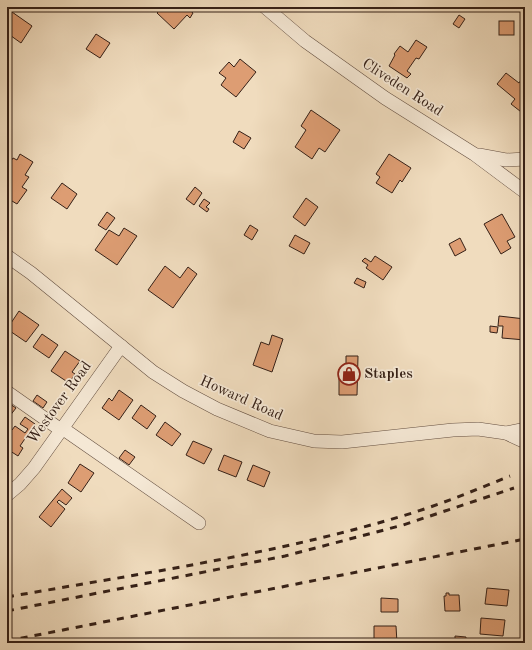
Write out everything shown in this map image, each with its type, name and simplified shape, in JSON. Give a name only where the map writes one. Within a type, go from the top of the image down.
[{"type":"street","name":"Cliveden Road","points":[[265,7],[305,41],[385,98],[474,154],[525,192]]},
{"type":"street","points":[[474,154],[506,160],[525,159]]},
{"type":"street","name":"Howard Road","points":[[7,256],[31,273],[153,372],[190,394],[245,422],[270,431],[314,441],[342,442],[453,430],[478,430],[506,434],[525,442]]},
{"type":"street","name":"Westover Road","points":[[7,495],[20,484],[29,473],[121,346]]},
{"type":"street","points":[[7,392],[199,523]]},
{"type":"street","name":"Howard Road","points":[[506,434],[525,429]]},
{"type":"building","points":[[163,7],[186,7],[193,13],[190,18],[187,15],[174,29],[157,13]]},
{"type":"building","points":[[12,12],[32,26],[21,43],[7,33],[7,20]]},
{"type":"building","points":[[459,15],[465,19],[459,28],[453,24]]},
{"type":"building","points":[[499,21],[514,21],[514,35],[499,35]]},
{"type":"building","points":[[96,34],[110,43],[100,58],[86,49]]},
{"type":"building","points":[[416,40],[427,47],[419,59],[416,58],[407,71],[411,74],[407,78],[389,66],[395,55],[394,54],[400,46],[408,52]]},
{"type":"building","points":[[240,59],[256,72],[236,97],[221,85],[226,78],[219,73],[229,62],[234,67]]},
{"type":"building","points":[[506,73],[519,83],[523,77],[525,79],[525,115],[511,104],[515,99],[497,84]]},
{"type":"building","points":[[311,110],[340,130],[325,152],[319,148],[312,159],[295,147],[306,130],[301,126]]},
{"type":"building","points":[[239,131],[251,138],[244,149],[233,142]]},
{"type":"building","points":[[20,154],[33,162],[25,175],[29,177],[22,187],[27,190],[17,204],[7,198],[7,167],[13,158],[17,160]]},
{"type":"building","points":[[389,154],[411,168],[402,182],[400,180],[392,193],[376,183],[380,177],[376,174]]},
{"type":"building","points":[[62,183],[77,194],[67,209],[51,198]]},
{"type":"building","points":[[195,187],[202,193],[194,205],[186,199]]},
{"type":"building","points":[[306,198],[318,207],[305,226],[293,217]]},
{"type":"building","points":[[204,199],[210,203],[206,207],[209,209],[207,212],[199,206]]},
{"type":"building","points":[[107,212],[115,218],[106,230],[98,225]]},
{"type":"building","points":[[502,214],[515,237],[507,241],[511,248],[501,254],[484,224]]},
{"type":"building","points":[[250,225],[258,230],[252,240],[244,235]]},
{"type":"building","points":[[124,228],[137,236],[117,265],[95,250],[109,230],[119,236]]},
{"type":"building","points":[[295,235],[310,243],[304,254],[289,246]]},
{"type":"building","points":[[460,238],[466,250],[455,256],[449,244]]},
{"type":"building","points":[[375,256],[392,267],[383,280],[366,268],[368,265],[362,261],[365,258],[371,262]]},
{"type":"building","points":[[165,266],[180,278],[188,267],[197,274],[173,308],[148,290]]},
{"type":"building","points":[[357,278],[366,282],[364,288],[354,283]]},
{"type":"building","points":[[19,311],[39,325],[26,342],[7,329]]},
{"type":"building","points":[[499,316],[525,319],[525,340],[502,338],[503,326],[498,326]]},
{"type":"building","points":[[490,326],[498,327],[497,333],[490,332]]},
{"type":"building","points":[[42,334],[58,345],[49,358],[33,347]]},
{"type":"building","points":[[272,335],[283,339],[272,372],[253,365],[261,342],[269,345]]},
{"type":"building","points":[[65,351],[80,361],[72,372],[75,374],[69,383],[51,371]]},
{"type":"building","points":[[346,356],[358,356],[357,395],[339,395],[339,369],[346,369]]},
{"type":"building","points":[[119,390],[133,400],[119,420],[102,408],[109,398],[112,401]]},
{"type":"building","points":[[37,395],[47,402],[43,408],[33,401]]},
{"type":"building","points":[[7,402],[16,408],[9,417],[7,416]]},
{"type":"building","points":[[141,405],[156,416],[147,429],[132,418]]},
{"type":"building","points":[[25,417],[35,424],[20,446],[23,448],[18,456],[7,449],[7,428],[12,430],[15,426],[25,433],[28,429],[20,424]]},
{"type":"building","points":[[165,422],[181,434],[172,446],[156,435]]},
{"type":"building","points":[[193,441],[212,449],[204,464],[186,455]]},
{"type":"building","points":[[125,450],[135,457],[129,465],[119,458]]},
{"type":"building","points":[[224,455],[242,462],[236,477],[218,470]]},
{"type":"building","points":[[80,464],[94,473],[81,492],[68,483]]},
{"type":"building","points":[[253,465],[270,472],[264,487],[247,480]]},
{"type":"building","points":[[62,489],[72,498],[66,505],[59,500],[57,502],[65,509],[51,527],[39,517]]},
{"type":"building","points":[[487,588],[509,590],[507,606],[485,604]]},
{"type":"building","points":[[446,593],[449,593],[449,595],[459,595],[460,611],[445,611],[444,596],[446,596]]},
{"type":"building","points":[[381,598],[398,599],[398,612],[381,612]]},
{"type":"building","points":[[481,618],[505,620],[503,636],[480,634]]},
{"type":"building","points":[[374,626],[396,626],[397,643],[374,643]]},
{"type":"building","points":[[455,636],[466,637],[466,643],[455,643]]},
{"type":"railway","points":[[7,597],[204,563],[302,542],[413,513],[510,476]]},
{"type":"railway","points":[[7,611],[285,556],[403,525],[514,488]]},
{"type":"railway","points":[[7,641],[525,539]]},
{"type":"place","name":"Staples","points":[[349,374]]}]
